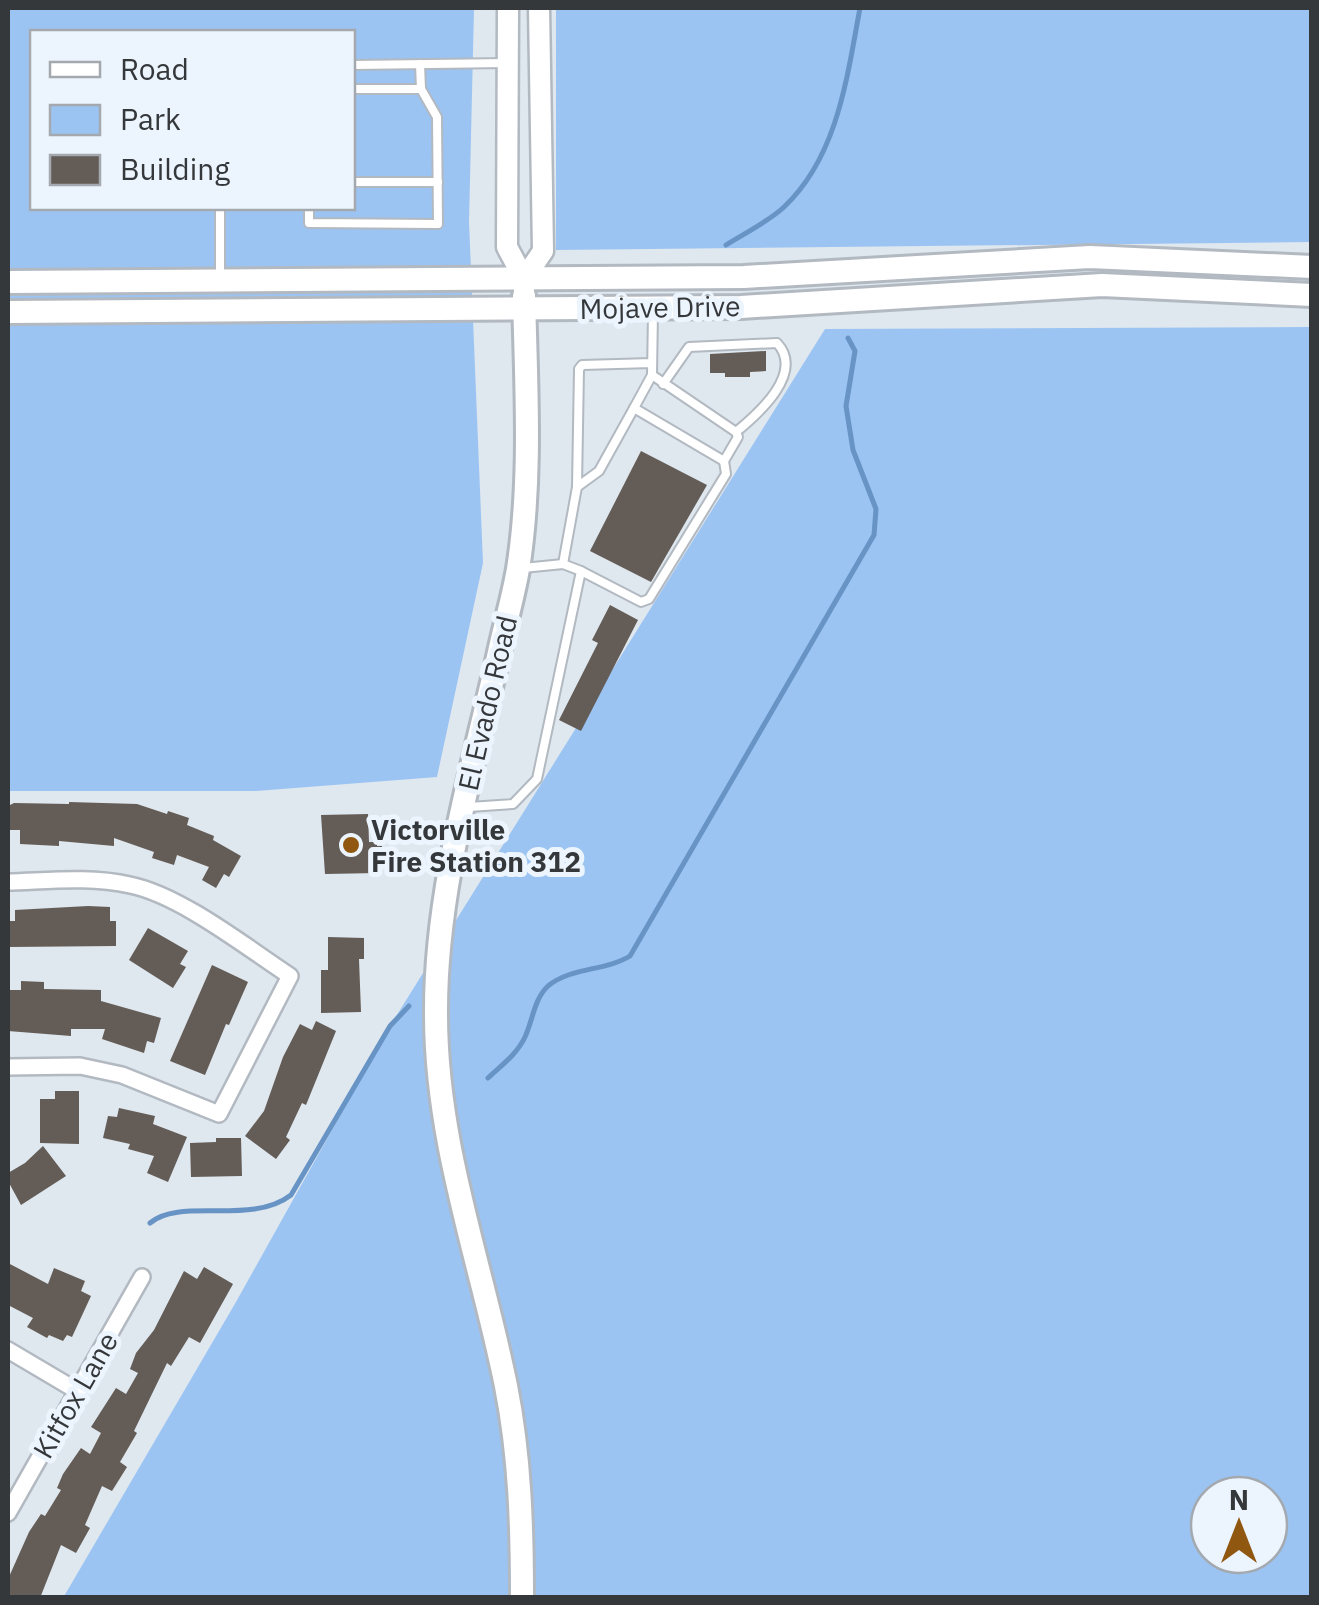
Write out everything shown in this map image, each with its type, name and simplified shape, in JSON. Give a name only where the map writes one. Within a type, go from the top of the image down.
[{"type":"main road","name":"Mojave Drive","points":[[8,312],[220,310],[1106,257],[1312,267]]},
{"type":"main road","name":"Mojave Drive","points":[[8,282],[220,280],[524,294],[652,308],[1102,285],[1312,295]]},
{"type":"main road","points":[[220,280],[220,310]]},
{"type":"main road","name":"El Evado Road","points":[[522,1598],[522,1516],[516,1447],[506,1385],[457,1190],[439,1081],[436,970],[450,868],[518,568],[524,482],[524,294]]},
{"type":"street","name":"El Evado Road","points":[[508,8],[507,247],[524,294]]},
{"type":"street","name":"El Evado Road","points":[[524,294],[544,251],[540,8]]},
{"type":"street","points":[[8,882],[98,880],[132,885],[162,895],[290,976],[219,1114],[122,1075],[80,1066],[8,1068]]},
{"type":"street","name":"Kitfox Lane","points":[[8,1513],[142,1276]]},
{"type":"street","points":[[8,1350],[79,1392]]},
{"type":"lane","points":[[355,65],[508,63]]},
{"type":"lane","points":[[309,210],[309,223],[338,218],[438,224],[436,116],[421,90],[420,64]]},
{"type":"lane","points":[[355,89],[421,90]]},
{"type":"lane","points":[[358,184],[438,182]]},
{"type":"lane","points":[[220,210],[220,280]]},
{"type":"lane","points":[[577,488],[599,472],[652,375],[652,308]]},
{"type":"lane","points":[[663,384],[689,347],[777,344],[784,353],[783,376],[762,410],[736,432]]},
{"type":"lane","points":[[563,564],[577,488],[579,369],[582,365],[652,363]]},
{"type":"lane","points":[[518,568],[563,564],[641,602],[650,599],[726,474],[724,460],[738,437],[652,375]]},
{"type":"lane","points":[[634,408],[724,460]]},
{"type":"lane","points":[[463,807],[513,804],[536,779],[580,572]]},
{"type":"green space","points":[[8,8],[474,8],[469,222],[483,563],[437,777],[256,791],[8,791]]},
{"type":"green space","points":[[556,8],[1311,8],[1311,242],[556,250]]},
{"type":"green space","points":[[1311,327],[1311,1597],[63,1598],[236,1302],[390,1026],[825,329]]},
{"type":"building","points":[[766,351],[766,371],[750,372],[750,377],[710,373],[710,354]]},
{"type":"building","points":[[641,451],[707,485],[651,582],[590,551]]},
{"type":"building","points":[[610,605],[638,620],[581,731],[559,720],[598,643],[592,640]]},
{"type":"building","points":[[14,803],[137,804],[167,814],[168,811],[189,818],[187,825],[214,836],[213,840],[241,856],[229,877],[224,874],[216,888],[202,880],[209,867],[177,855],[174,865],[152,858],[154,852],[114,838],[114,846],[59,841],[59,846],[20,844],[20,830],[8,830],[8,806]]},
{"type":"building","name":"Victorville Fire Station 312","points":[[368,814],[369,842],[382,846],[383,869],[378,869],[378,873],[325,874],[321,815]]},
{"type":"building","points":[[110,907],[110,921],[116,921],[116,946],[9,947],[9,921],[15,921],[15,910]]},
{"type":"building","points":[[148,928],[188,951],[180,964],[186,967],[173,988],[129,960]]},
{"type":"building","points":[[328,937],[364,938],[364,959],[359,959],[361,1012],[321,1013],[321,970],[328,970]]},
{"type":"building","points":[[212,965],[248,982],[205,1075],[170,1061]]},
{"type":"building","points":[[21,981],[44,982],[44,989],[101,990],[101,1001],[161,1018],[154,1043],[147,1041],[144,1053],[102,1039],[105,1029],[71,1029],[71,1036],[8,1031],[8,990],[21,990]]},
{"type":"building","points":[[316,1021],[336,1031],[306,1105],[302,1103],[286,1137],[290,1140],[276,1159],[245,1136],[264,1111],[283,1057],[300,1024],[312,1030]]},
{"type":"building","points":[[55,1091],[79,1091],[79,1144],[40,1143],[40,1099],[55,1099]]},
{"type":"building","points":[[119,1108],[155,1116],[153,1124],[187,1137],[168,1182],[147,1173],[154,1156],[128,1149],[130,1144],[103,1138],[108,1116],[117,1117]]},
{"type":"building","points":[[216,1138],[241,1138],[242,1176],[191,1177],[190,1143],[216,1142]]},
{"type":"building","points":[[43,1146],[66,1176],[21,1205],[8,1181],[8,1173]]},
{"type":"building","points":[[8,1263],[48,1284],[54,1268],[85,1281],[81,1291],[91,1296],[72,1337],[67,1335],[63,1341],[49,1335],[47,1338],[27,1327],[33,1318],[8,1305]]},
{"type":"building","points":[[204,1267],[233,1284],[200,1343],[189,1337],[171,1366],[167,1363],[120,1462],[127,1467],[112,1491],[102,1486],[85,1525],[90,1528],[76,1553],[61,1545],[40,1598],[8,1595],[8,1579],[29,1532],[41,1514],[45,1516],[61,1490],[57,1488],[63,1474],[81,1448],[90,1454],[101,1433],[91,1427],[116,1388],[126,1394],[138,1373],[130,1369],[136,1353],[154,1330],[184,1271],[197,1279]]},
{"type":"waterway","points":[[726,245],[784,207],[817,164],[837,114],[860,8]]},
{"type":"waterway","points":[[488,1078],[522,1043],[548,986],[567,975],[630,956],[874,535],[876,509],[853,450],[846,406],[855,351],[848,338]]},
{"type":"waterway","points":[[150,1223],[179,1212],[256,1209],[291,1195],[390,1026],[409,1006]]},
{"type":"place","name":"Victorville Fire Station 312","points":[[351,845]]}]
